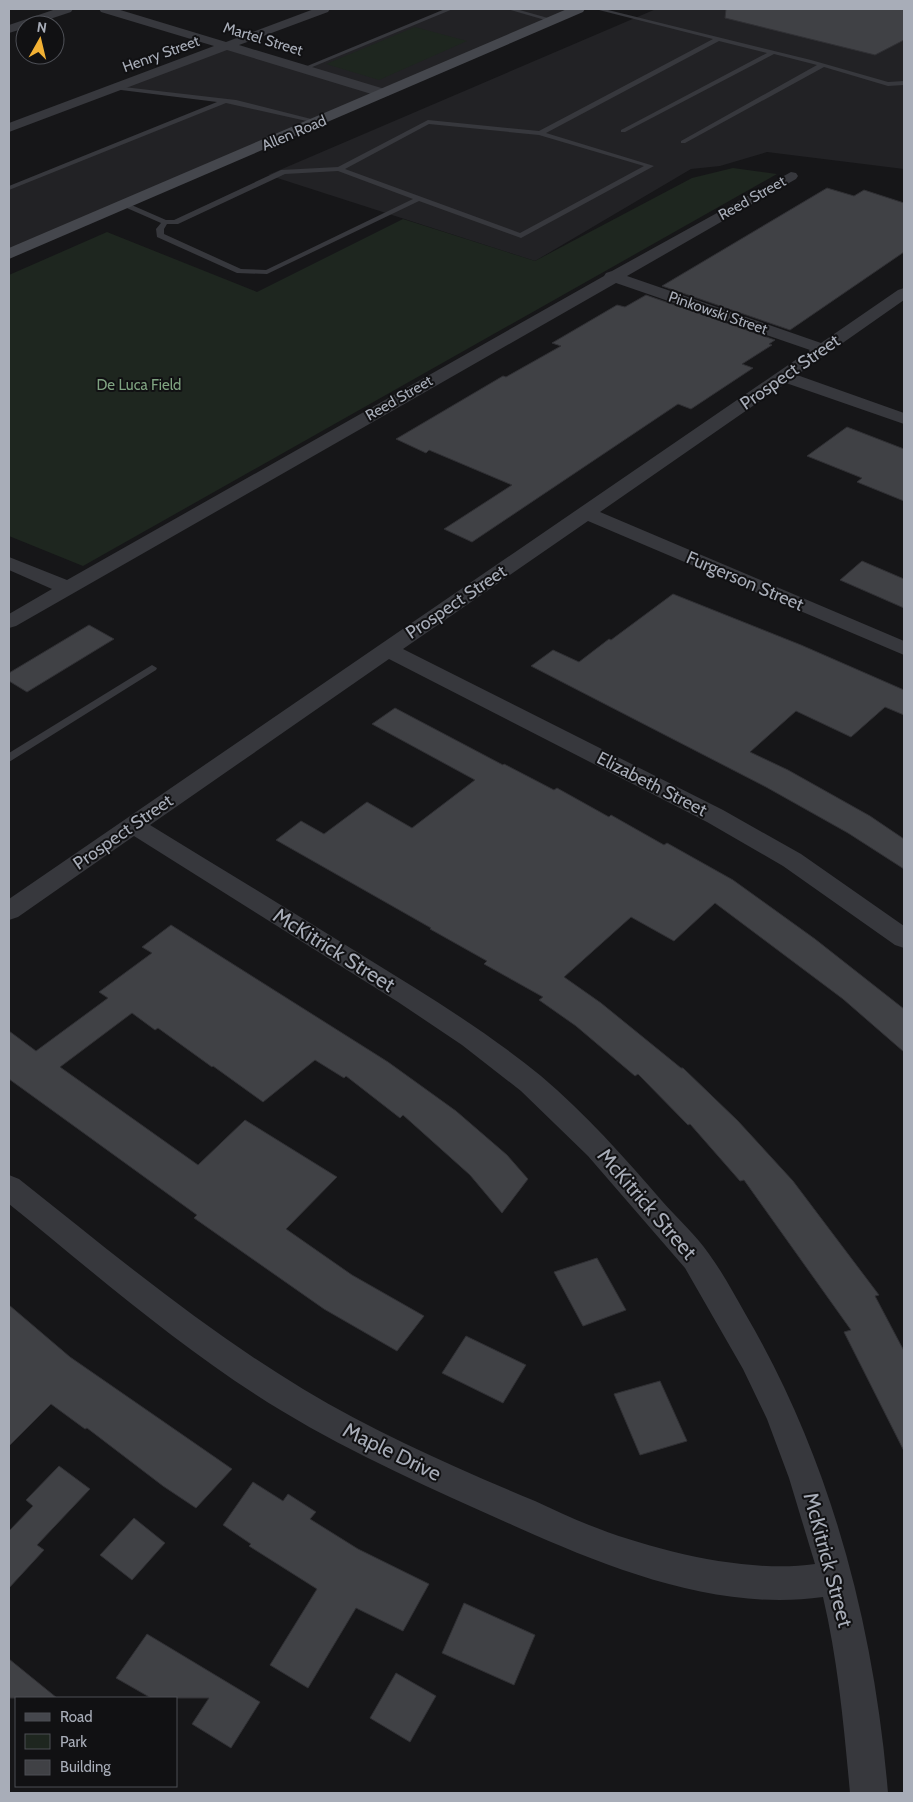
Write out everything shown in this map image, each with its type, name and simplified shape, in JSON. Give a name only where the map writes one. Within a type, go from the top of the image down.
[{"type":"main road","name":"Allen Road","points":[[9,254],[320,122],[578,9]]},
{"type":"street","points":[[9,29],[67,9]]},
{"type":"street","name":"Martel Street","points":[[105,9],[383,93]]},
{"type":"street","name":"Henry Street","points":[[9,128],[324,9]]},
{"type":"street","name":"Reed Street","points":[[9,622],[612,276],[791,176]]},
{"type":"street","name":"Pinkowski Street","points":[[612,276],[823,349]]},
{"type":"street","name":"Prospect Street","points":[[9,911],[904,293]]},
{"type":"street","points":[[784,376],[904,419]]},
{"type":"street","name":"Furgerson Street","points":[[586,513],[904,649]]},
{"type":"street","points":[[9,563],[68,588]]},
{"type":"street","name":"Elizabeth Street","points":[[387,650],[715,816],[792,860],[871,914],[904,940]]},
{"type":"street","name":"McKitrick Street","points":[[133,825],[447,1020],[515,1070],[580,1128],[695,1258],[739,1328],[760,1368],[796,1449],[820,1520],[854,1660],[866,1746],[869,1793]]},
{"type":"street","name":"Maple Drive","points":[[9,1187],[188,1329],[263,1381],[325,1418],[438,1475],[589,1541],[644,1559],[695,1572],[786,1584],[835,1578]]},
{"type":"lane","points":[[302,69],[450,9]]},
{"type":"lane","points":[[510,9],[552,20]]},
{"type":"lane","points":[[598,9],[773,52],[888,84],[904,83]]},
{"type":"lane","points":[[540,133],[718,39]]},
{"type":"lane","points":[[623,131],[773,52]]},
{"type":"lane","points":[[683,142],[823,65]]},
{"type":"lane","points":[[116,88],[225,101],[320,122]]},
{"type":"lane","points":[[9,188],[225,101]]},
{"type":"lane","points":[[124,205],[165,222],[175,222],[284,172],[339,168],[428,122],[540,133],[650,166],[522,236],[339,168]]},
{"type":"lane","points":[[165,222],[160,229],[160,235],[240,271],[267,272],[420,198]]},
{"type":"lane","points":[[9,758],[152,668]]},
{"type":"shaded area","points":[[450,9],[578,9],[9,254],[9,188],[224,101],[115,88],[229,46],[303,69]]},
{"type":"shaded area","points":[[656,9],[904,9],[904,169],[767,152],[720,166],[691,169],[535,261],[268,175]]},
{"type":"green space","points":[[415,27],[467,41],[379,80],[326,64]]},
{"type":"green space","name":"De Luca Field","points":[[733,168],[777,174],[83,566],[9,536],[9,275],[107,232],[257,292],[403,219],[535,261],[692,178]]},
{"type":"building","points":[[726,9],[904,9],[904,40],[875,55],[725,18]]},
{"type":"building","points":[[827,188],[854,196],[864,190],[904,203],[904,252],[790,330],[662,286]]},
{"type":"building","points":[[646,295],[775,340],[769,344],[772,345],[742,364],[753,368],[691,409],[678,404],[472,542],[444,529],[512,485],[429,450],[426,453],[396,439],[503,376],[506,377],[561,346],[552,343],[617,305],[625,307]]},
{"type":"building","points":[[847,427],[904,449],[904,501],[857,482],[862,478],[807,456]]},
{"type":"building","points":[[862,561],[904,579],[904,608],[840,580]]},
{"type":"building","points":[[673,594],[801,645],[904,690],[904,715],[885,707],[851,737],[796,711],[750,752],[788,770],[870,816],[904,839],[904,869],[848,833],[766,787],[531,666],[553,650],[579,662]]},
{"type":"building","points":[[89,625],[114,639],[27,692],[9,681],[9,673]]},
{"type":"building","points":[[395,708],[503,765],[554,790],[557,788],[609,817],[611,815],[664,845],[667,843],[733,880],[815,939],[904,1009],[904,1052],[843,999],[715,903],[674,941],[631,917],[564,977],[601,1003],[683,1068],[738,1121],[793,1181],[879,1295],[875,1296],[904,1351],[904,1451],[844,1332],[851,1330],[744,1180],[740,1181],[690,1124],[688,1125],[638,1074],[635,1076],[576,1026],[539,1000],[543,997],[484,964],[487,961],[431,928],[276,840],[301,821],[324,834],[367,802],[412,828],[475,780],[372,724]]},
{"type":"building","points":[[171,925],[388,1062],[456,1111],[507,1155],[528,1179],[502,1213],[470,1175],[403,1115],[400,1118],[346,1076],[344,1078],[315,1060],[263,1102],[158,1028],[155,1030],[132,1013],[60,1067],[198,1165],[245,1120],[337,1177],[286,1229],[352,1275],[424,1316],[397,1351],[324,1309],[194,1218],[197,1215],[9,1079],[9,1031],[36,1051],[108,998],[99,992],[152,953],[142,947]]},
{"type":"building","points":[[597,1258],[626,1310],[583,1326],[554,1272]]},
{"type":"building","points":[[9,1305],[70,1357],[232,1469],[196,1508],[51,1404],[9,1446]]},
{"type":"building","points":[[466,1336],[526,1365],[503,1403],[442,1373]]},
{"type":"building","points":[[660,1381],[687,1441],[640,1455],[614,1394]]},
{"type":"building","points":[[59,1466],[90,1489],[37,1545],[44,1550],[9,1588],[9,1531],[33,1506],[26,1500]]},
{"type":"building","points":[[253,1482],[283,1501],[288,1494],[316,1512],[310,1519],[358,1549],[429,1584],[403,1631],[356,1608],[308,1688],[270,1665],[317,1589],[249,1546],[251,1544],[223,1525]]},
{"type":"building","points":[[134,1518],[165,1543],[132,1580],[100,1555]]},
{"type":"building","points":[[464,1603],[535,1635],[514,1685],[442,1653]]},
{"type":"building","points":[[147,1634],[260,1702],[231,1748],[192,1724],[209,1698],[149,1697],[116,1678]]},
{"type":"building","points":[[9,1659],[56,1697],[15,1697],[9,1698]]},
{"type":"building","points":[[396,1673],[436,1696],[410,1742],[370,1718]]}]
